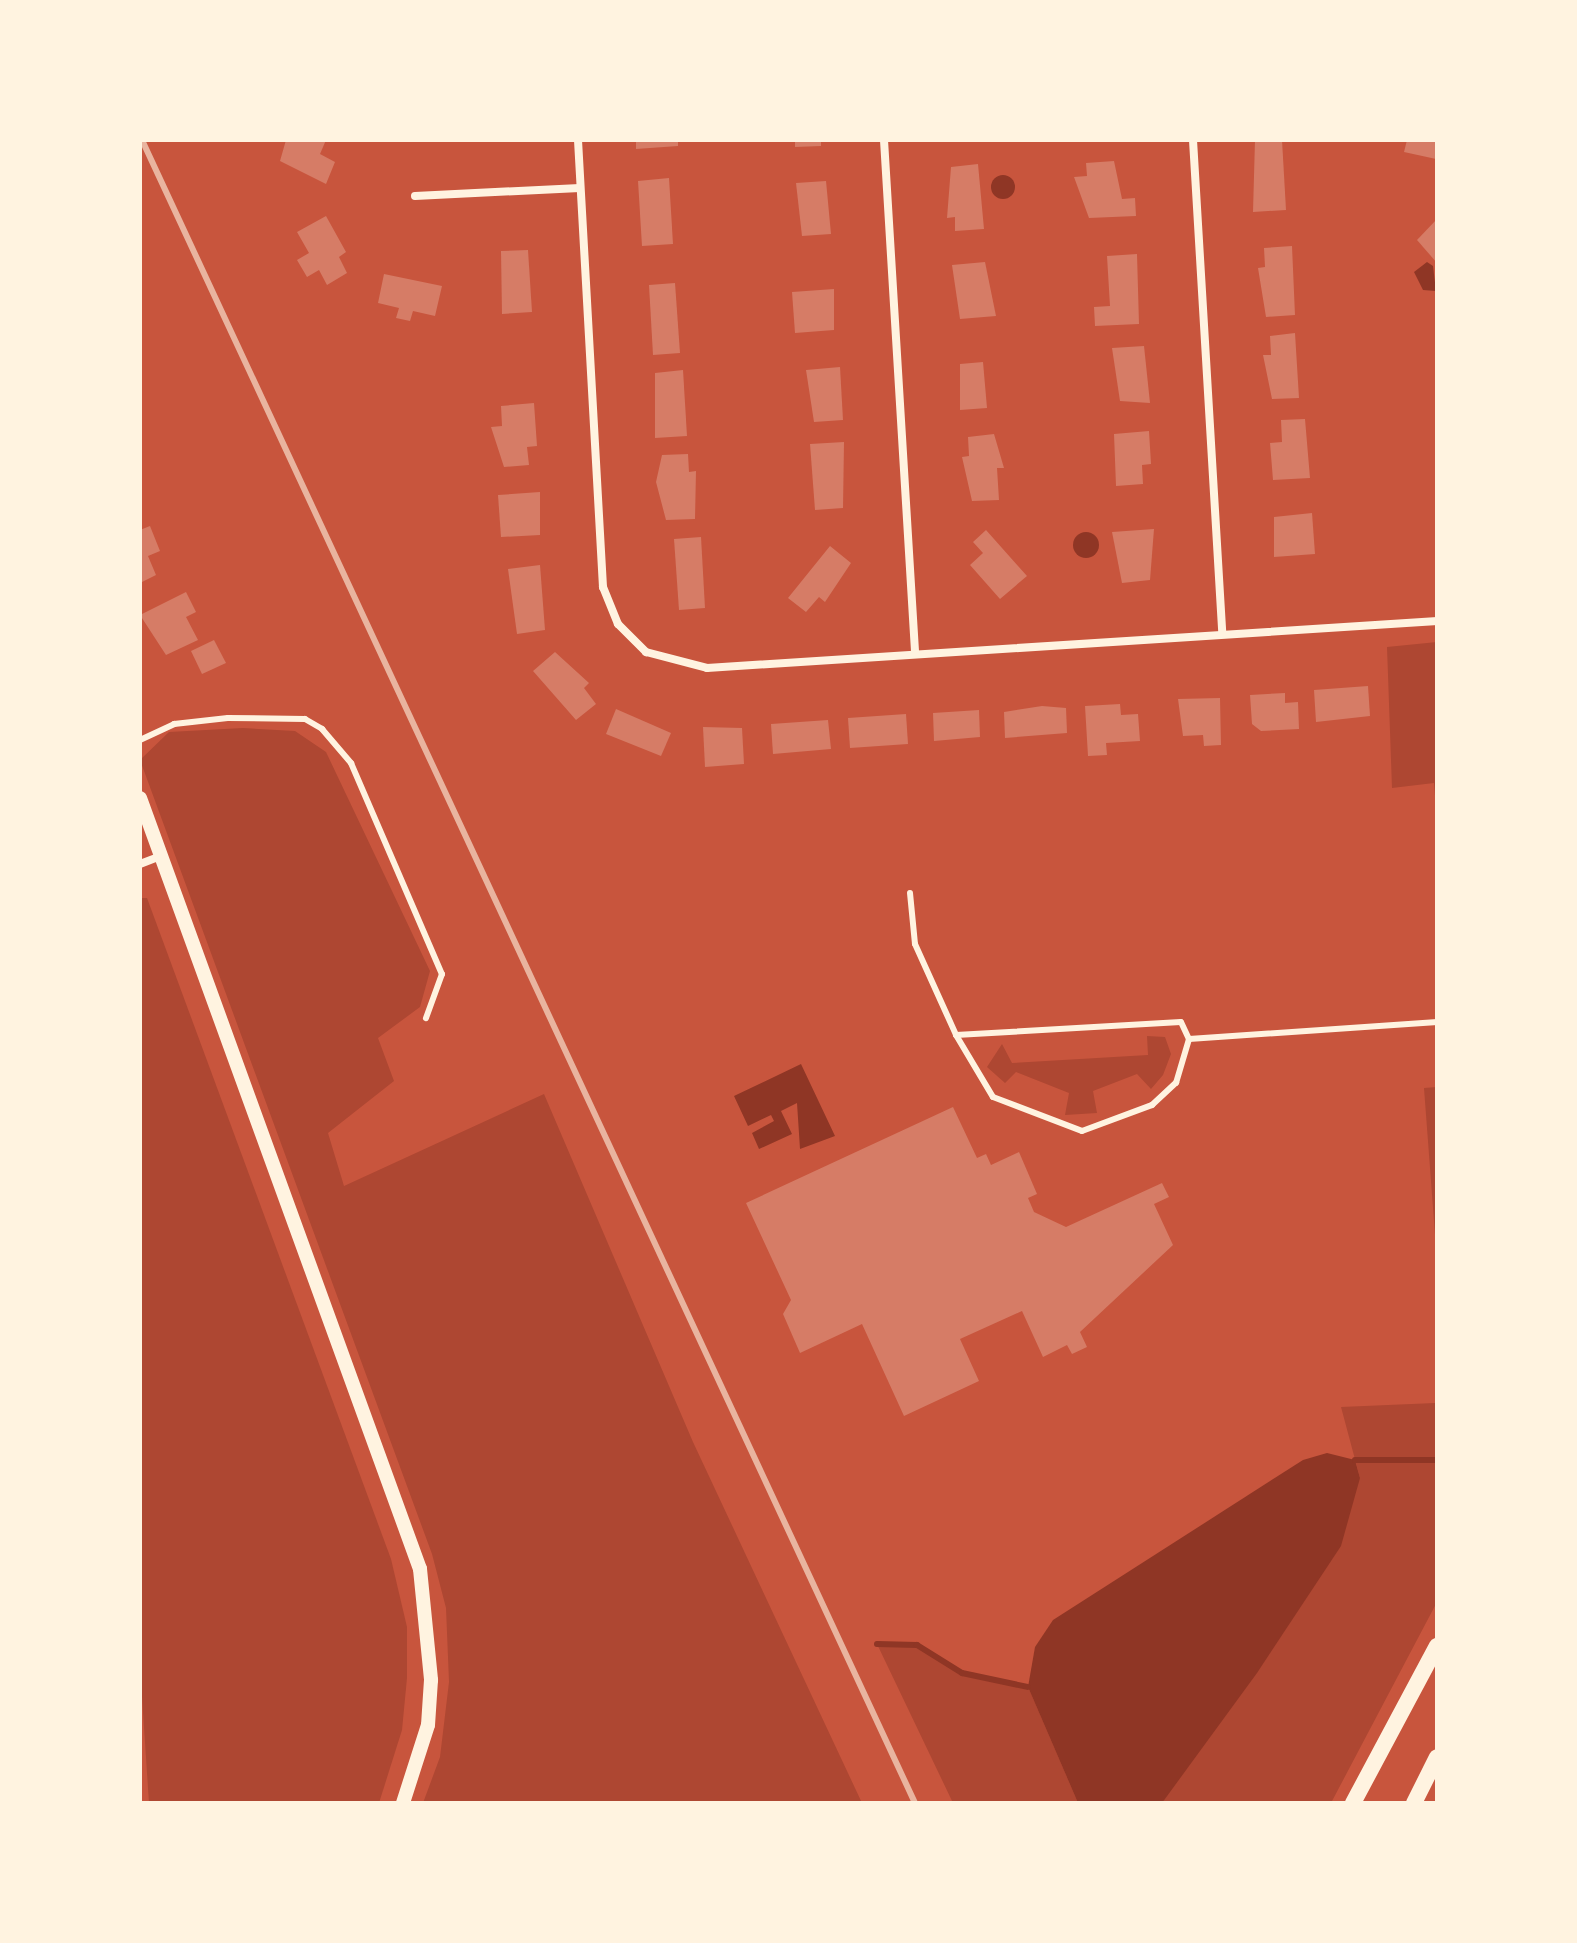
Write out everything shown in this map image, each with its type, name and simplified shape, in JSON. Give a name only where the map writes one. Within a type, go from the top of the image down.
[{"type":"main road","points":[[1353,1803],[1437,1646]]},
{"type":"main road","points":[[1414,1803],[1437,1757]]},
{"type":"street","points":[[578,140],[603,587],[618,624],[646,652],[682,667],[1437,621]]},
{"type":"street","points":[[884,140],[915,651]]},
{"type":"street","points":[[1193,140],[1222,633]]},
{"type":"street","points":[[415,196],[580,188]]},
{"type":"street","points":[[140,798],[420,1569],[431,1680],[428,1725],[403,1803]]},
{"type":"street","points":[[140,864],[161,856]]},
{"type":"lane","points":[[140,740],[174,724],[228,718],[305,719],[322,729],[351,763],[442,974],[426,1018]]},
{"type":"lane","points":[[910,893],[915,944],[956,1035],[993,1097],[1082,1131],[1152,1105],[1176,1083],[1189,1039],[1181,1022],[956,1035]]},
{"type":"lane","points":[[1189,1039],[1437,1022]]},
{"type":"shaded area","points":[[1003,175],[1014,182],[1015,187],[1008,198],[1003,199],[992,192],[991,187],[998,176]]},
{"type":"shaded area","points":[[1427,262],[1433,266],[1436,291],[1423,290],[1414,272]]},
{"type":"shaded area","points":[[1086,532],[1095,536],[1099,545],[1095,554],[1086,558],[1077,554],[1073,545],[1077,536]]},
{"type":"shaded area","points":[[1437,642],[1437,821],[1434,783],[1392,788],[1387,647]]},
{"type":"shaded area","points":[[243,728],[295,731],[326,752],[430,971],[420,1007],[378,1038],[394,1081],[328,1133],[344,1186],[544,1094],[693,1442],[862,1803],[423,1803],[440,1757],[449,1682],[446,1608],[432,1554],[140,760],[169,732]]},
{"type":"shaded area","points":[[140,898],[147,898],[391,1559],[407,1627],[407,1678],[402,1730],[379,1803],[149,1803],[140,1666]]},
{"type":"shaded area","points":[[1147,1036],[1165,1037],[1171,1054],[1163,1075],[1151,1089],[1137,1074],[1093,1091],[1097,1113],[1065,1115],[1069,1093],[1016,1072],[1005,1083],[987,1067],[1002,1044],[1012,1063],[1148,1055]]},
{"type":"shaded area","points":[[801,1064],[835,1136],[800,1149],[797,1103],[781,1111],[792,1134],[759,1149],[752,1133],[774,1121],[771,1115],[748,1126],[734,1096]]},
{"type":"shaded area","points":[[1437,1087],[1437,1261],[1424,1088]]},
{"type":"shaded area","points":[[1437,1385],[1437,1602],[1331,1803],[1162,1803],[1360,1478],[1341,1407],[1435,1403]]},
{"type":"shaded area","points":[[1327,1453],[1355,1460],[1360,1478],[1341,1546],[1257,1673],[1162,1803],[1078,1803],[1028,1687],[1035,1647],[1053,1620],[1303,1460]]},
{"type":"shaded area","points":[[877,1644],[917,1645],[962,1673],[1028,1687],[1078,1803],[953,1803]]},
{"type":"building","points":[[286,140],[326,140],[320,154],[335,162],[326,184],[280,161]]},
{"type":"building","points":[[636,140],[678,140],[678,146],[636,149]]},
{"type":"building","points":[[795,140],[821,140],[821,146],[795,147]]},
{"type":"building","points":[[1255,140],[1282,140],[1286,210],[1253,212]]},
{"type":"building","points":[[1407,140],[1437,140],[1436,159],[1404,152]]},
{"type":"building","points":[[1114,161],[1122,199],[1135,198],[1136,216],[1089,218],[1074,177],[1087,176],[1086,163]]},
{"type":"building","points":[[978,164],[984,229],[955,231],[955,217],[947,218],[951,167]]},
{"type":"building","points":[[669,178],[673,244],[642,246],[638,181]]},
{"type":"building","points":[[826,181],[831,234],[802,236],[796,183]]},
{"type":"building","points":[[326,216],[346,252],[339,257],[347,273],[327,285],[319,270],[307,277],[297,260],[309,253],[297,232]]},
{"type":"building","points":[[1437,219],[1437,263],[1417,240]]},
{"type":"building","points":[[1292,246],[1295,315],[1266,317],[1258,268],[1265,267],[1264,248]]},
{"type":"building","points":[[528,250],[532,312],[502,314],[501,251]]},
{"type":"building","points":[[1137,254],[1139,324],[1095,326],[1094,307],[1110,306],[1107,256]]},
{"type":"building","points":[[985,262],[996,316],[960,319],[952,265]]},
{"type":"building","points":[[384,274],[442,286],[435,316],[413,311],[410,321],[396,318],[399,308],[378,303]]},
{"type":"building","points":[[675,283],[680,353],[653,355],[649,285]]},
{"type":"building","points":[[834,289],[834,330],[795,333],[792,292]]},
{"type":"building","points":[[1295,333],[1299,398],[1272,399],[1263,355],[1271,355],[1270,336]]},
{"type":"building","points":[[1144,346],[1150,403],[1120,401],[1112,348]]},
{"type":"building","points":[[983,362],[987,408],[960,410],[960,364]]},
{"type":"building","points":[[840,367],[843,420],[814,422],[806,370]]},
{"type":"building","points":[[683,370],[687,436],[655,438],[655,373]]},
{"type":"building","points":[[534,403],[537,446],[527,447],[529,465],[504,467],[491,427],[502,426],[501,406]]},
{"type":"building","points":[[1305,419],[1310,478],[1273,480],[1270,443],[1282,442],[1281,420]]},
{"type":"building","points":[[1149,431],[1151,464],[1142,465],[1143,484],[1116,486],[1114,434]]},
{"type":"building","points":[[994,434],[1004,468],[997,468],[999,500],[972,501],[962,457],[969,456],[968,437]]},
{"type":"building","points":[[844,442],[843,508],[815,510],[810,444]]},
{"type":"building","points":[[688,454],[689,472],[696,471],[695,519],[666,520],[656,482],[662,455]]},
{"type":"building","points":[[540,492],[540,535],[501,537],[498,495]]},
{"type":"building","points":[[1312,513],[1315,554],[1274,557],[1274,517]]},
{"type":"building","points":[[150,526],[160,551],[148,556],[156,575],[140,583],[140,530]]},
{"type":"building","points":[[1154,529],[1150,580],[1122,583],[1112,532]]},
{"type":"building","points":[[986,530],[1027,576],[1000,599],[970,565],[983,553],[973,542]]},
{"type":"building","points":[[701,537],[705,608],[679,610],[674,539]]},
{"type":"building","points":[[830,546],[851,563],[825,602],[819,597],[806,612],[788,598]]},
{"type":"building","points":[[540,565],[545,630],[517,634],[508,569]]},
{"type":"building","points":[[186,592],[196,612],[186,617],[198,640],[166,655],[140,615]]},
{"type":"building","points":[[214,640],[226,663],[202,674],[191,651]]},
{"type":"building","points":[[555,652],[589,683],[584,688],[596,704],[576,720],[533,671]]},
{"type":"building","points":[[1368,686],[1370,716],[1316,722],[1314,690]]},
{"type":"building","points":[[1285,693],[1285,703],[1298,702],[1299,729],[1261,731],[1252,724],[1250,695]]},
{"type":"building","points":[[1220,698],[1221,745],[1204,746],[1203,735],[1183,736],[1178,699]]},
{"type":"building","points":[[1120,704],[1121,715],[1138,714],[1140,741],[1106,743],[1107,755],[1088,756],[1085,706]]},
{"type":"building","points":[[1042,706],[1066,708],[1067,733],[1005,738],[1004,712]]},
{"type":"building","points":[[616,709],[671,733],[661,756],[606,734]]},
{"type":"building","points":[[979,710],[980,737],[934,741],[933,713]]},
{"type":"building","points":[[906,714],[908,744],[850,748],[848,718]]},
{"type":"building","points":[[828,720],[831,749],[773,754],[771,724]]},
{"type":"building","points":[[703,727],[742,728],[744,764],[705,767]]},
{"type":"building","points":[[953,1107],[977,1158],[986,1154],[991,1165],[1019,1152],[1037,1194],[1028,1198],[1034,1212],[1066,1227],[1162,1183],[1169,1197],[1154,1204],[1173,1245],[1080,1332],[1087,1347],[1072,1354],[1067,1345],[1043,1357],[1022,1311],[960,1339],[979,1381],[904,1416],[862,1324],[800,1353],[783,1314],[791,1300],[746,1203]]},
{"type":"waterway","points":[[1355,1460],[1437,1460]]},
{"type":"waterway","points":[[877,1644],[917,1645],[962,1673],[1028,1687]]},
{"type":"railway","points":[[142,140],[915,1803]]}]
